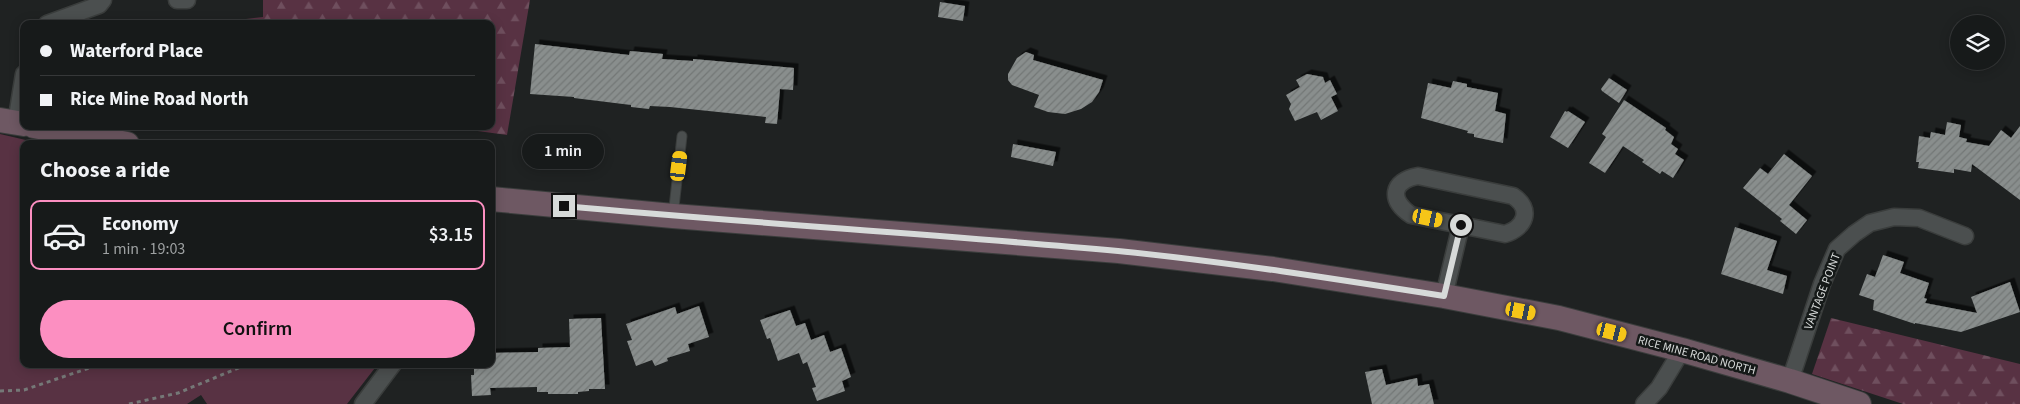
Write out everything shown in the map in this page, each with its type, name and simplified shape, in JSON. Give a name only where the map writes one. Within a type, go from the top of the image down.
[{"type":"main road","points":[[54,130],[106,140]]},
{"type":"main road","name":"RICE MINE ROAD NORTH","points":[[495,199],[673,216],[1118,251],[1273,269],[1444,296],[1559,318],[1682,350],[1859,404]]},
{"type":"street","points":[[58,20],[99,5],[104,0]]},
{"type":"street","points":[[177,0],[187,0]]},
{"type":"street","points":[[18,123],[20,107]]},
{"type":"street","points":[[1418,176],[1428,178],[1513,196],[1521,201],[1525,208],[1525,216],[1521,224],[1514,231],[1505,234],[1461,225],[1411,215],[1402,209],[1397,202],[1396,192],[1400,182],[1418,176]]},
{"type":"street","name":"VANTAGE POINT","points":[[1790,382],[1822,284],[1837,249],[1854,234],[1870,223],[1894,217],[1920,218],[1965,236]]},
{"type":"street","points":[[1444,296],[1461,225]]},
{"type":"street","points":[[1644,404],[1660,388],[1682,350]]},
{"type":"street","points":[[363,404],[389,368]]},
{"type":"lane","points":[[673,216],[682,136]]},
{"type":"path","points":[[0,391],[24,390],[89,368]]},
{"type":"path","points":[[129,404],[178,393],[238,368]]},
{"type":"green space","points":[[263,0],[530,0],[507,135],[470,130],[495,130],[495,20],[239,20],[263,17]]},
{"type":"green space","points":[[0,134],[26,140],[20,140],[20,368],[375,368],[347,404],[207,404],[201,395],[187,404],[0,404]]},
{"type":"green space","points":[[1831,318],[2020,364],[2020,404],[1903,404],[1812,374]]},
{"type":"building","points":[[940,2],[965,6],[963,21],[938,17]]},
{"type":"building","points":[[535,44],[629,55],[630,51],[663,54],[662,59],[693,61],[693,59],[794,68],[793,90],[780,89],[777,124],[765,123],[766,117],[670,107],[650,106],[649,109],[574,97],[530,94]]},
{"type":"building","points":[[1026,52],[1034,55],[1033,60],[1103,80],[1099,92],[1092,102],[1081,109],[1065,114],[1048,112],[1034,107],[1039,95],[1012,85],[1008,80],[1008,74],[1017,58]]},
{"type":"building","points":[[1307,74],[1323,77],[1325,83],[1330,80],[1337,94],[1331,97],[1338,111],[1321,120],[1317,112],[1295,121],[1289,109],[1291,104],[1286,95],[1300,87],[1296,80]]},
{"type":"building","points":[[1609,78],[1627,90],[1619,103],[1601,89]]},
{"type":"building","points":[[1453,81],[1467,84],[1467,87],[1498,93],[1495,111],[1506,114],[1503,143],[1474,137],[1474,134],[1467,133],[1468,131],[1421,118],[1428,83],[1451,88]]},
{"type":"building","points":[[1624,100],[1666,128],[1665,130],[1674,137],[1671,144],[1678,149],[1675,154],[1684,160],[1673,178],[1662,171],[1660,174],[1642,162],[1644,160],[1623,146],[1605,173],[1589,163],[1606,137],[1602,134]]},
{"type":"building","points":[[1565,111],[1585,122],[1568,148],[1550,137]]},
{"type":"building","points":[[1947,122],[1961,125],[1959,137],[1967,139],[1966,142],[1989,146],[2001,130],[2011,138],[2020,126],[2020,200],[1972,164],[1971,172],[1954,169],[1954,173],[1918,168],[1919,162],[1916,162],[1919,136],[1930,138],[1931,132],[1945,135]]},
{"type":"building","points":[[1013,144],[1056,152],[1053,166],[1011,157]]},
{"type":"building","points":[[1784,154],[1812,176],[1789,205],[1807,220],[1796,234],[1780,221],[1782,219],[1743,188],[1760,168],[1768,174]]},
{"type":"building","points":[[1735,227],[1777,241],[1767,270],[1787,276],[1783,294],[1721,274]]},
{"type":"building","points":[[1883,255],[1904,262],[1900,273],[1929,283],[1924,298],[1927,299],[1925,303],[1977,313],[1971,297],[2010,282],[2020,312],[1961,332],[1915,324],[1873,310],[1874,300],[1859,295],[1867,274],[1875,277]]},
{"type":"building","points":[[699,306],[709,337],[688,344],[690,351],[667,358],[668,361],[655,366],[652,360],[636,366],[627,341],[632,340],[626,324],[675,307],[677,314]]},
{"type":"building","points":[[790,310],[796,326],[805,323],[811,340],[824,335],[830,352],[841,348],[851,377],[842,381],[845,391],[817,401],[812,388],[816,387],[807,362],[803,364],[799,353],[778,361],[770,338],[767,339],[760,320]]},
{"type":"building","points":[[601,318],[605,389],[589,389],[589,391],[578,392],[578,394],[548,394],[548,392],[537,392],[537,387],[490,388],[491,395],[472,396],[471,375],[474,375],[474,368],[495,368],[495,353],[538,352],[538,348],[570,347],[569,319]]},
{"type":"building","points":[[1382,369],[1386,385],[1417,378],[1418,386],[1429,384],[1434,404],[1372,404],[1365,372]]},
{"type":"route","points":[[564,206],[1118,251],[1273,269],[1444,296],[1461,225]]}]
